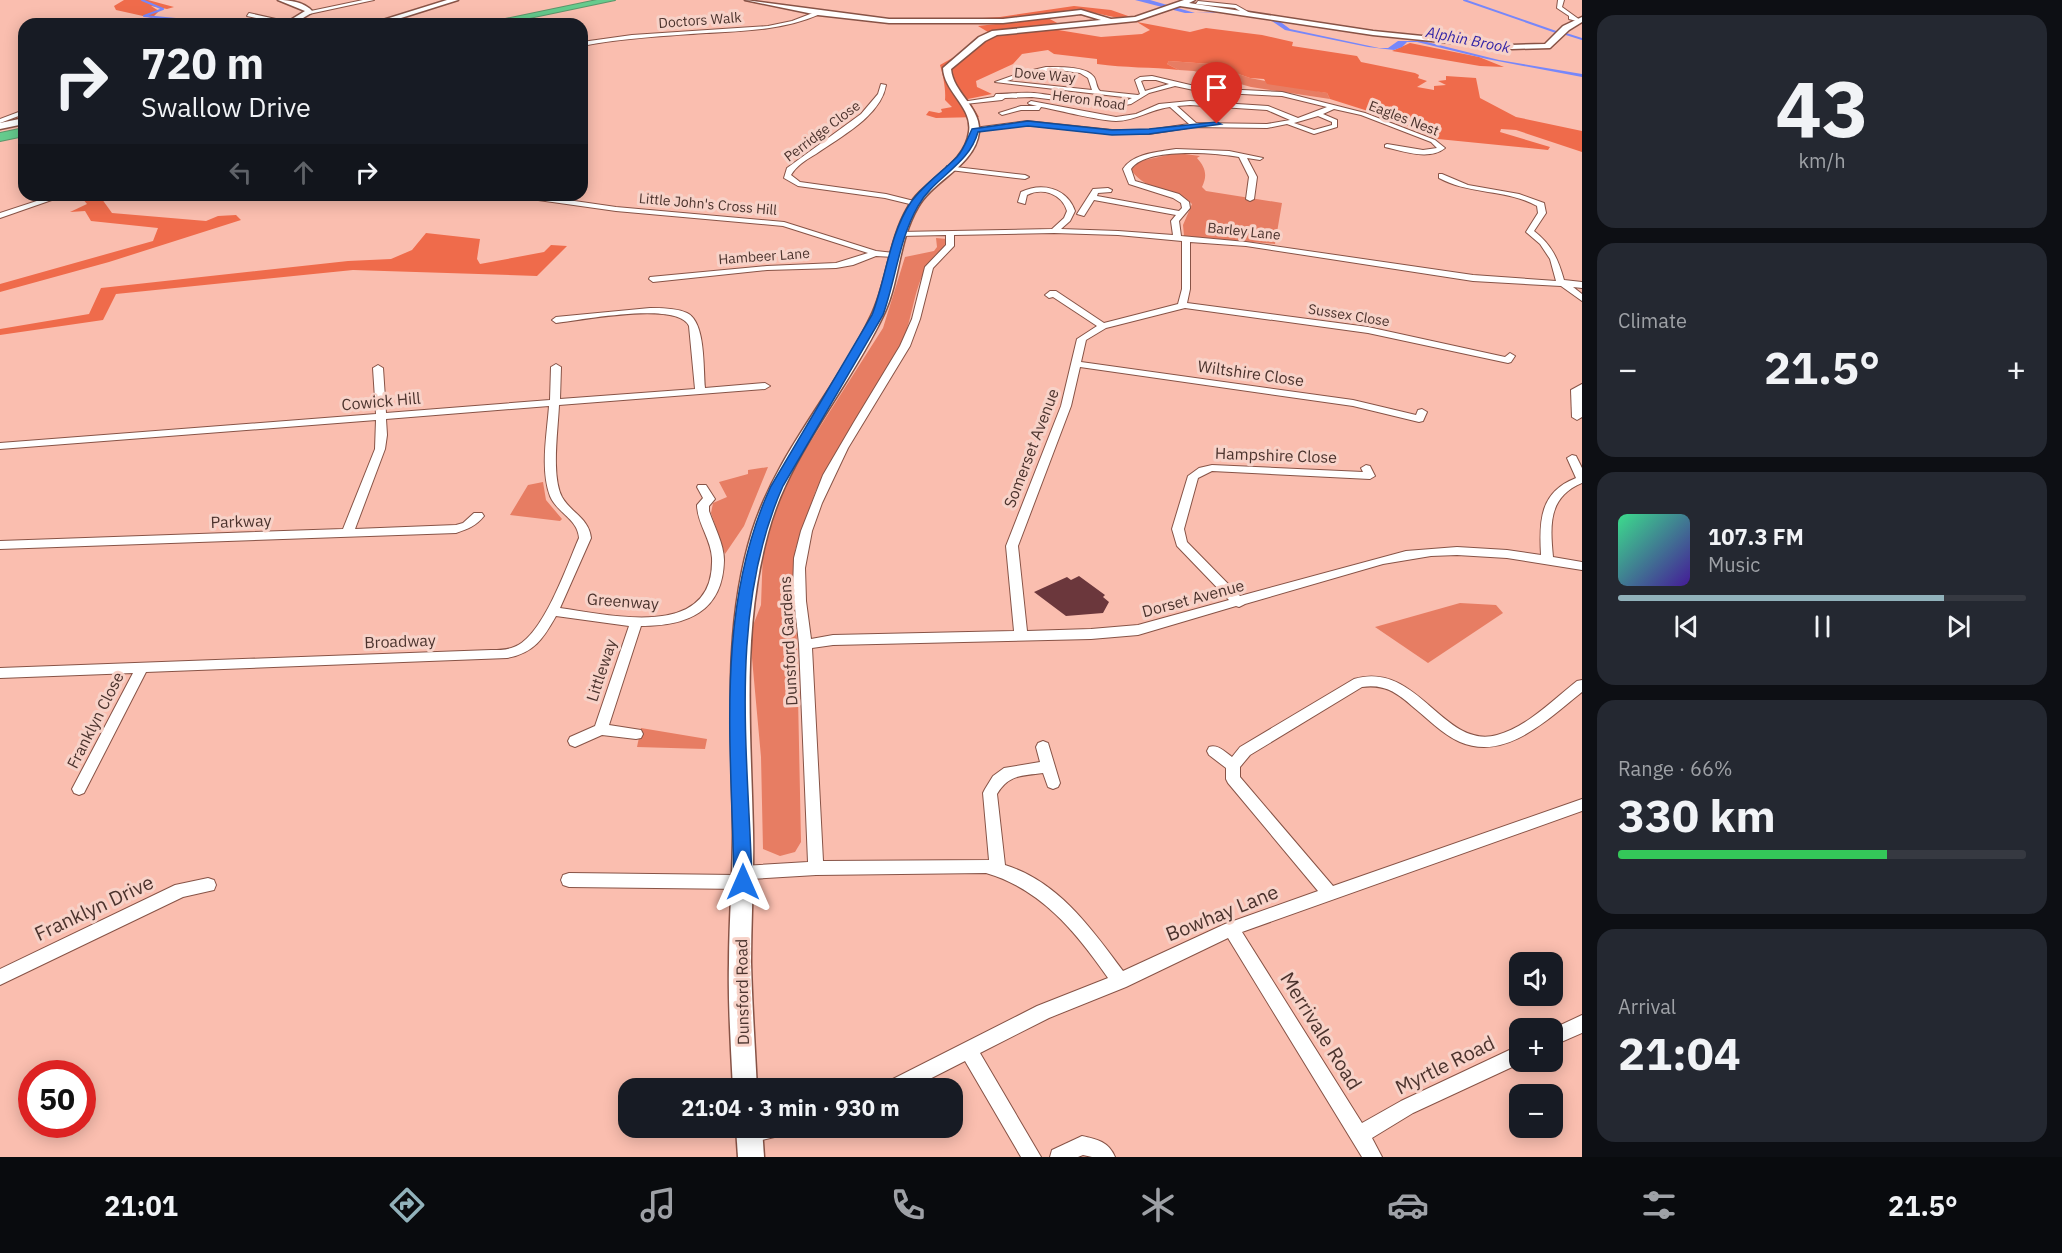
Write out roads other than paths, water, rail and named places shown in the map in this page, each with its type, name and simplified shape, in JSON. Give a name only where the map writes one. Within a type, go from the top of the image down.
[{"type":"highway","points":[[506,18],[589,0]]},
{"type":"highway","points":[[511,18],[610,0]]},
{"type":"highway","points":[[0,133],[18,128]]},
{"type":"highway","points":[[0,138],[18,134]]},
{"type":"main road","points":[[282,0],[308,10]]},
{"type":"main road","points":[[394,18],[454,0]]},
{"type":"main road","points":[[749,0],[818,13],[881,20],[945,23],[1003,21],[1081,12],[1111,22]]},
{"type":"main road","points":[[974,130],[971,114],[950,81],[947,68],[982,39],[1004,32],[1136,19],[1177,5],[1195,2]]},
{"type":"main road","points":[[1177,5],[1247,13],[1373,33],[1511,47],[1547,46],[1580,20]]},
{"type":"main road","points":[[297,18],[308,10]]},
{"type":"main road","points":[[0,126],[18,118]]},
{"type":"main road","name":"Dunsford Road","points":[[745,1078],[740,965],[743,877],[738,681],[743,598],[764,516],[777,486],[878,315],[887,289],[900,234],[915,204],[971,143],[974,130]]},
{"type":"street","points":[[308,10],[371,0]]},
{"type":"street","points":[[1561,0],[1559,7],[1572,16],[1571,18],[1580,20]]},
{"type":"street","points":[[1195,2],[1238,8],[1247,13]]},
{"type":"street","name":"Doctors Walk","points":[[588,43],[637,36],[764,27],[795,22],[818,13]]},
{"type":"street","points":[[249,15],[262,18]]},
{"type":"street","name":"Dove Way","points":[[1098,93],[1088,74],[1062,70],[1032,70],[998,82],[1098,93],[1141,96]]},
{"type":"street","points":[[1141,96],[1138,80],[1153,78],[1203,90],[1282,94],[1335,106]]},
{"type":"street","points":[[996,96],[1032,95],[1106,105],[1129,103],[1141,96],[1175,84]]},
{"type":"street","name":"Perridge Close","points":[[883,85],[884,90],[874,107],[800,161],[787,176],[798,183],[886,196],[915,204]]},
{"type":"street","name":"Heron Road","points":[[965,102],[996,96],[1121,119],[1138,116],[1159,106],[1198,104],[1268,108],[1294,123]]},
{"type":"street","points":[[1173,106],[1194,125]]},
{"type":"street","points":[[1244,130],[1271,130],[1319,114],[1335,106]]},
{"type":"street","name":"Eagles Nest","points":[[1335,106],[1433,141],[1442,148],[1438,151],[1424,152],[1387,146]]},
{"type":"street","points":[[1002,113],[1030,107],[1075,111]]},
{"type":"street","points":[[974,130],[1028,123],[1112,132],[1149,132],[1194,125],[1262,126],[1294,123],[1318,132],[1335,126],[1335,121],[1319,114]]},
{"type":"street","points":[[0,121],[18,117]]},
{"type":"street","points":[[1183,305],[1182,239],[1175,221],[1186,206],[1181,198],[1132,182],[1128,174],[1130,164],[1146,156],[1171,151],[1260,158]]},
{"type":"street","points":[[1242,155],[1253,177],[1250,200]]},
{"type":"street","points":[[950,168],[1025,177]]},
{"type":"street","points":[[1442,176],[1458,184],[1527,199],[1541,205],[1542,213],[1530,232],[1543,242],[1554,259],[1560,281],[1582,298]]},
{"type":"street","points":[[1081,214],[1097,190],[1108,189]]},
{"type":"street","points":[[1022,202],[1024,194],[1033,190],[1054,192],[1067,200],[1070,212],[1054,231]]},
{"type":"street","points":[[1092,197],[1181,214]]},
{"type":"street","points":[[1140,198],[1147,208]]},
{"type":"street","points":[[0,216],[44,201]]},
{"type":"street","name":"Little John's Cross Hill","points":[[562,201],[660,214],[784,224],[875,253],[894,255]]},
{"type":"street","name":"Barley Lane","points":[[900,234],[950,240],[1054,231],[1182,239],[1337,256],[1465,277],[1560,281],[1582,285]]},
{"type":"street","name":"Dunsford Gardens","points":[[816,868],[805,644],[801,617],[800,558],[815,505],[911,332],[929,267],[950,240]]},
{"type":"street","name":"Hambeer Lane","points":[[653,279],[767,268],[839,266],[852,264],[875,253]]},
{"type":"street","points":[[1054,293],[1103,326]]},
{"type":"street","name":"Somerset Avenue","points":[[1021,635],[1012,546],[1066,406],[1082,339],[1103,326],[1176,309],[1183,305]]},
{"type":"street","name":"Sussex Close","points":[[1183,305],[1368,330],[1509,361]]},
{"type":"street","points":[[556,320],[578,320],[664,309],[683,313],[693,325],[700,390]]},
{"type":"street","name":"Wiltshire Close","points":[[1077,364],[1353,404],[1420,418]]},
{"type":"street","points":[[347,534],[380,449],[382,416],[378,368]]},
{"type":"street","points":[[556,368],[557,402]]},
{"type":"street","name":"Cowick Hill","points":[[0,446],[765,386]]},
{"type":"street","points":[[1577,417],[1576,390],[1582,387]]},
{"type":"street","name":"Broadway","points":[[0,673],[519,650],[536,640],[552,611],[586,532],[582,524],[559,503],[555,493],[553,448],[557,402]]},
{"type":"street","points":[[1547,559],[1545,540],[1551,500],[1561,488],[1582,478],[1572,459]]},
{"type":"street","name":"Hampshire Close","points":[[1239,603],[1181,543],[1178,529],[1194,476],[1203,470],[1212,468],[1370,475]]},
{"type":"street","name":"Greenway","points":[[552,611],[636,622],[684,619],[700,609],[712,589],[718,560],[703,511],[703,505],[709,499],[702,487]]},
{"type":"street","name":"Parkway","points":[[0,545],[456,529],[467,526],[478,516]]},
{"type":"street","name":"Dorset Avenue","points":[[805,644],[833,640],[1138,630],[1239,603],[1382,560],[1421,552],[1547,559],[1582,566]]},
{"type":"street","name":"Littleway","points":[[601,729],[636,622]]},
{"type":"street","name":"Franklyn Close","points":[[79,789],[142,668]]},
{"type":"street","points":[[1331,895],[1233,780],[1233,766],[1245,751],[1359,683],[1369,681],[1387,682],[1398,687],[1464,738],[1484,744],[1507,738],[1582,685]]},
{"type":"street","points":[[574,741],[601,729],[636,734]]},
{"type":"street","points":[[1042,747],[1053,783]]},
{"type":"street","points":[[1214,751],[1233,766]]},
{"type":"street","points":[[998,868],[990,793],[998,780],[1009,772],[1048,766]]},
{"type":"street","name":"Bowhay Lane","points":[[913,1078],[1043,1012],[1120,981],[1231,929],[1582,805]]},
{"type":"street","points":[[569,880],[743,877],[816,868],[998,868],[1047,896],[1074,921],[1120,981]]},
{"type":"street","name":"Franklyn Drive","points":[[0,977],[181,890],[208,885]]},
{"type":"street","name":"Merrivale Road","points":[[1231,929],[1373,1157]]},
{"type":"street","points":[[1563,1033],[1582,1024]]},
{"type":"street","points":[[968,1050],[1032,1157]]},
{"type":"street","name":"Myrtle Road","points":[[1359,1135],[1407,1107],[1509,1059]]},
{"type":"street","points":[[1059,1157],[1082,1145],[1096,1148],[1106,1157]]},
{"type":"water","points":[[1135,0],[1150,0],[1195,13],[1185,13]]},
{"type":"water","points":[[1229,12],[1278,20],[1290,29],[1379,48],[1388,48],[1398,41],[1423,41],[1499,60],[1582,74],[1582,77],[1487,59],[1417,42],[1407,42],[1394,50],[1368,47],[1285,30],[1269,19],[1227,13],[1195,13]]},
{"type":"waterway","points":[[142,0],[163,9],[144,16],[165,18]]},
{"type":"waterway","points":[[1464,0],[1556,32]]},
{"type":"waterway","points":[[1566,34],[1582,39]]},
{"type":"water label","name":"Alphin Brook","points":[[1468,40]]}]
